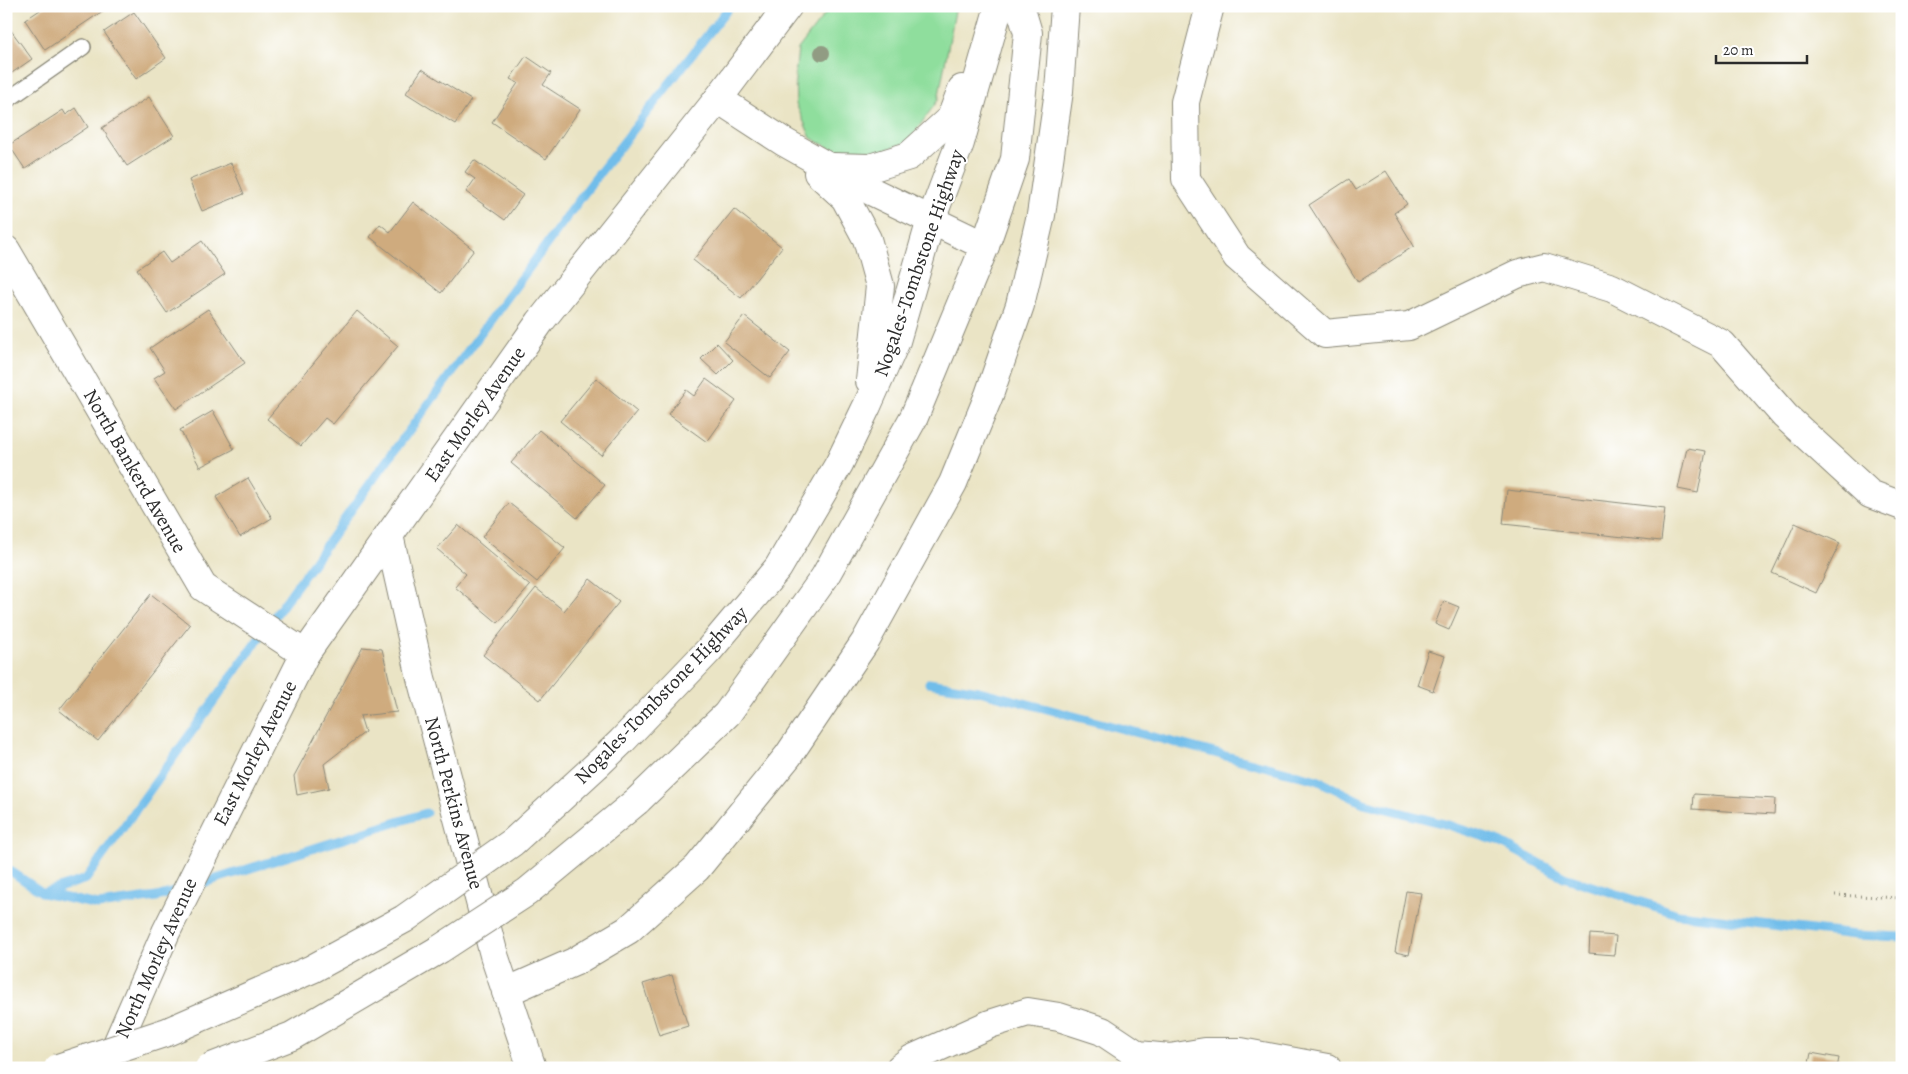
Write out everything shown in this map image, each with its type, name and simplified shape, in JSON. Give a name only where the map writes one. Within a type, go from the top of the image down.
[{"type":"main road","name":"East Morley Avenue","points":[[206,850],[305,654],[540,322],[718,99],[788,6]]},
{"type":"main road","points":[[827,166],[870,168],[909,156],[951,118],[995,6]]},
{"type":"main road","name":"Nogales-Tombstone Highway","points":[[58,1068],[167,1032],[312,969],[404,919],[513,842],[622,741],[709,650],[778,568],[839,464],[867,406],[896,341],[931,220],[960,143],[999,6]]},
{"type":"main road","points":[[209,1068],[292,1036],[440,949],[526,892],[637,801],[727,714],[824,578],[914,417],[985,246],[1015,159],[1028,33],[1020,6]]},
{"type":"main road","points":[[506,992],[574,962],[628,930],[696,868],[788,756],[865,642],[953,483],[989,395],[1020,305],[1042,205],[1059,91],[1065,6]]},
{"type":"main road","points":[[1210,6],[1185,102],[1186,179],[1237,257],[1325,334],[1409,326],[1517,274],[1544,267],[1612,288],[1722,344],[1785,416],[1870,494],[1902,506]]},
{"type":"main road","points":[[718,99],[784,142],[873,192],[985,246]]},
{"type":"main road","points":[[784,142],[845,198],[867,239],[880,286],[867,406]]},
{"type":"main road","name":"North Bankerd Avenue","points":[[6,250],[203,587],[305,654]]},
{"type":"main road","name":"North Perkins Avenue","points":[[389,535],[421,678],[494,954],[532,1068]]},
{"type":"main road","name":"North Morley Avenue","points":[[110,1068],[117,1044],[166,932],[206,850]]},
{"type":"main road","points":[[900,1068],[912,1059],[990,1024],[1028,1012],[1059,1017],[1102,1031],[1138,1055],[1170,1058],[1205,1052],[1241,1052],[1327,1068]]},
{"type":"lane","points":[[6,101],[83,47]]},
{"type":"path","points":[[1835,895],[1902,898]]},
{"type":"green space","points":[[831,6],[956,6],[938,100],[908,142],[872,154],[845,156],[811,138],[796,104],[795,77],[798,49]]},
{"type":"building","points":[[46,6],[110,6],[45,50],[25,20]]},
{"type":"building","points":[[134,12],[166,58],[136,79],[104,32]]},
{"type":"building","points":[[10,29],[32,59],[6,77],[6,32]]},
{"type":"building","points":[[526,56],[551,73],[543,85],[580,109],[546,159],[492,122],[518,83],[510,79]]},
{"type":"building","points":[[422,69],[471,100],[455,124],[406,93]]},
{"type":"building","points":[[149,97],[174,136],[127,166],[102,128]]},
{"type":"building","points":[[76,108],[88,127],[25,169],[9,145],[63,110],[66,115]]},
{"type":"building","points":[[474,160],[523,195],[505,220],[466,192],[475,179],[465,172]]},
{"type":"building","points":[[231,163],[244,194],[202,211],[189,180]]},
{"type":"building","points":[[1386,171],[1407,204],[1394,213],[1414,246],[1358,282],[1309,205],[1349,179],[1356,190]]},
{"type":"building","points":[[413,202],[474,250],[441,293],[370,237],[380,224],[390,232]]},
{"type":"building","points":[[734,209],[782,247],[741,298],[693,260]]},
{"type":"building","points":[[202,241],[225,274],[167,313],[137,269],[162,252],[170,263]]},
{"type":"building","points":[[208,309],[245,363],[176,409],[154,378],[165,371],[150,348]]},
{"type":"building","points":[[357,311],[398,346],[333,424],[325,418],[301,446],[267,419]]},
{"type":"building","points":[[744,316],[790,352],[770,378],[724,342]]},
{"type":"building","points":[[717,343],[733,360],[718,375],[701,359]]},
{"type":"building","points":[[596,378],[637,412],[601,455],[560,421]]},
{"type":"building","points":[[706,379],[736,401],[707,442],[668,414],[686,390],[694,396]]},
{"type":"building","points":[[213,411],[234,449],[200,467],[180,430]]},
{"type":"building","points":[[539,430],[605,485],[577,518],[511,463]]},
{"type":"building","points":[[1687,448],[1706,451],[1698,493],[1678,489]]},
{"type":"building","points":[[248,478],[272,518],[240,537],[216,497]]},
{"type":"building","points":[[1507,490],[1665,508],[1661,541],[1503,524]]},
{"type":"building","points":[[509,503],[565,548],[537,582],[482,537]]},
{"type":"building","points":[[1795,523],[1840,543],[1816,593],[1772,573]]},
{"type":"building","points":[[458,525],[530,586],[498,623],[455,587],[466,574],[437,549]]},
{"type":"building","points":[[590,579],[619,602],[540,700],[483,655],[536,588],[564,611]]},
{"type":"building","points":[[151,594],[190,625],[98,741],[59,710]]},
{"type":"building","points":[[1444,601],[1459,607],[1449,630],[1435,624]]},
{"type":"building","points":[[363,647],[382,649],[397,712],[360,716],[365,732],[324,764],[329,788],[297,795],[294,776]]},
{"type":"building","points":[[1428,651],[1445,656],[1433,691],[1417,685]]},
{"type":"building","points":[[1694,794],[1775,799],[1774,814],[1693,809]]},
{"type":"building","points":[[1406,891],[1421,893],[1409,955],[1395,952]]},
{"type":"building","points":[[1590,934],[1616,936],[1614,955],[1589,953]]},
{"type":"building","points":[[672,975],[688,1026],[659,1035],[643,984]]},
{"type":"building","points":[[1811,1053],[1839,1058],[1837,1068],[1808,1068]]},
{"type":"building","points":[[1221,1059],[1255,1068],[1219,1068]]},
{"type":"waterway","points":[[43,893],[86,879],[377,474],[594,180],[730,6]]},
{"type":"waterway","points":[[929,683],[979,691],[1317,780],[1364,803],[1445,824],[1500,842],[1564,877],[1678,914],[1855,935],[1902,937]]},
{"type":"waterway","points":[[197,885],[426,813]]},
{"type":"waterway","points":[[6,868],[43,893],[98,905],[157,897],[180,890]]}]
